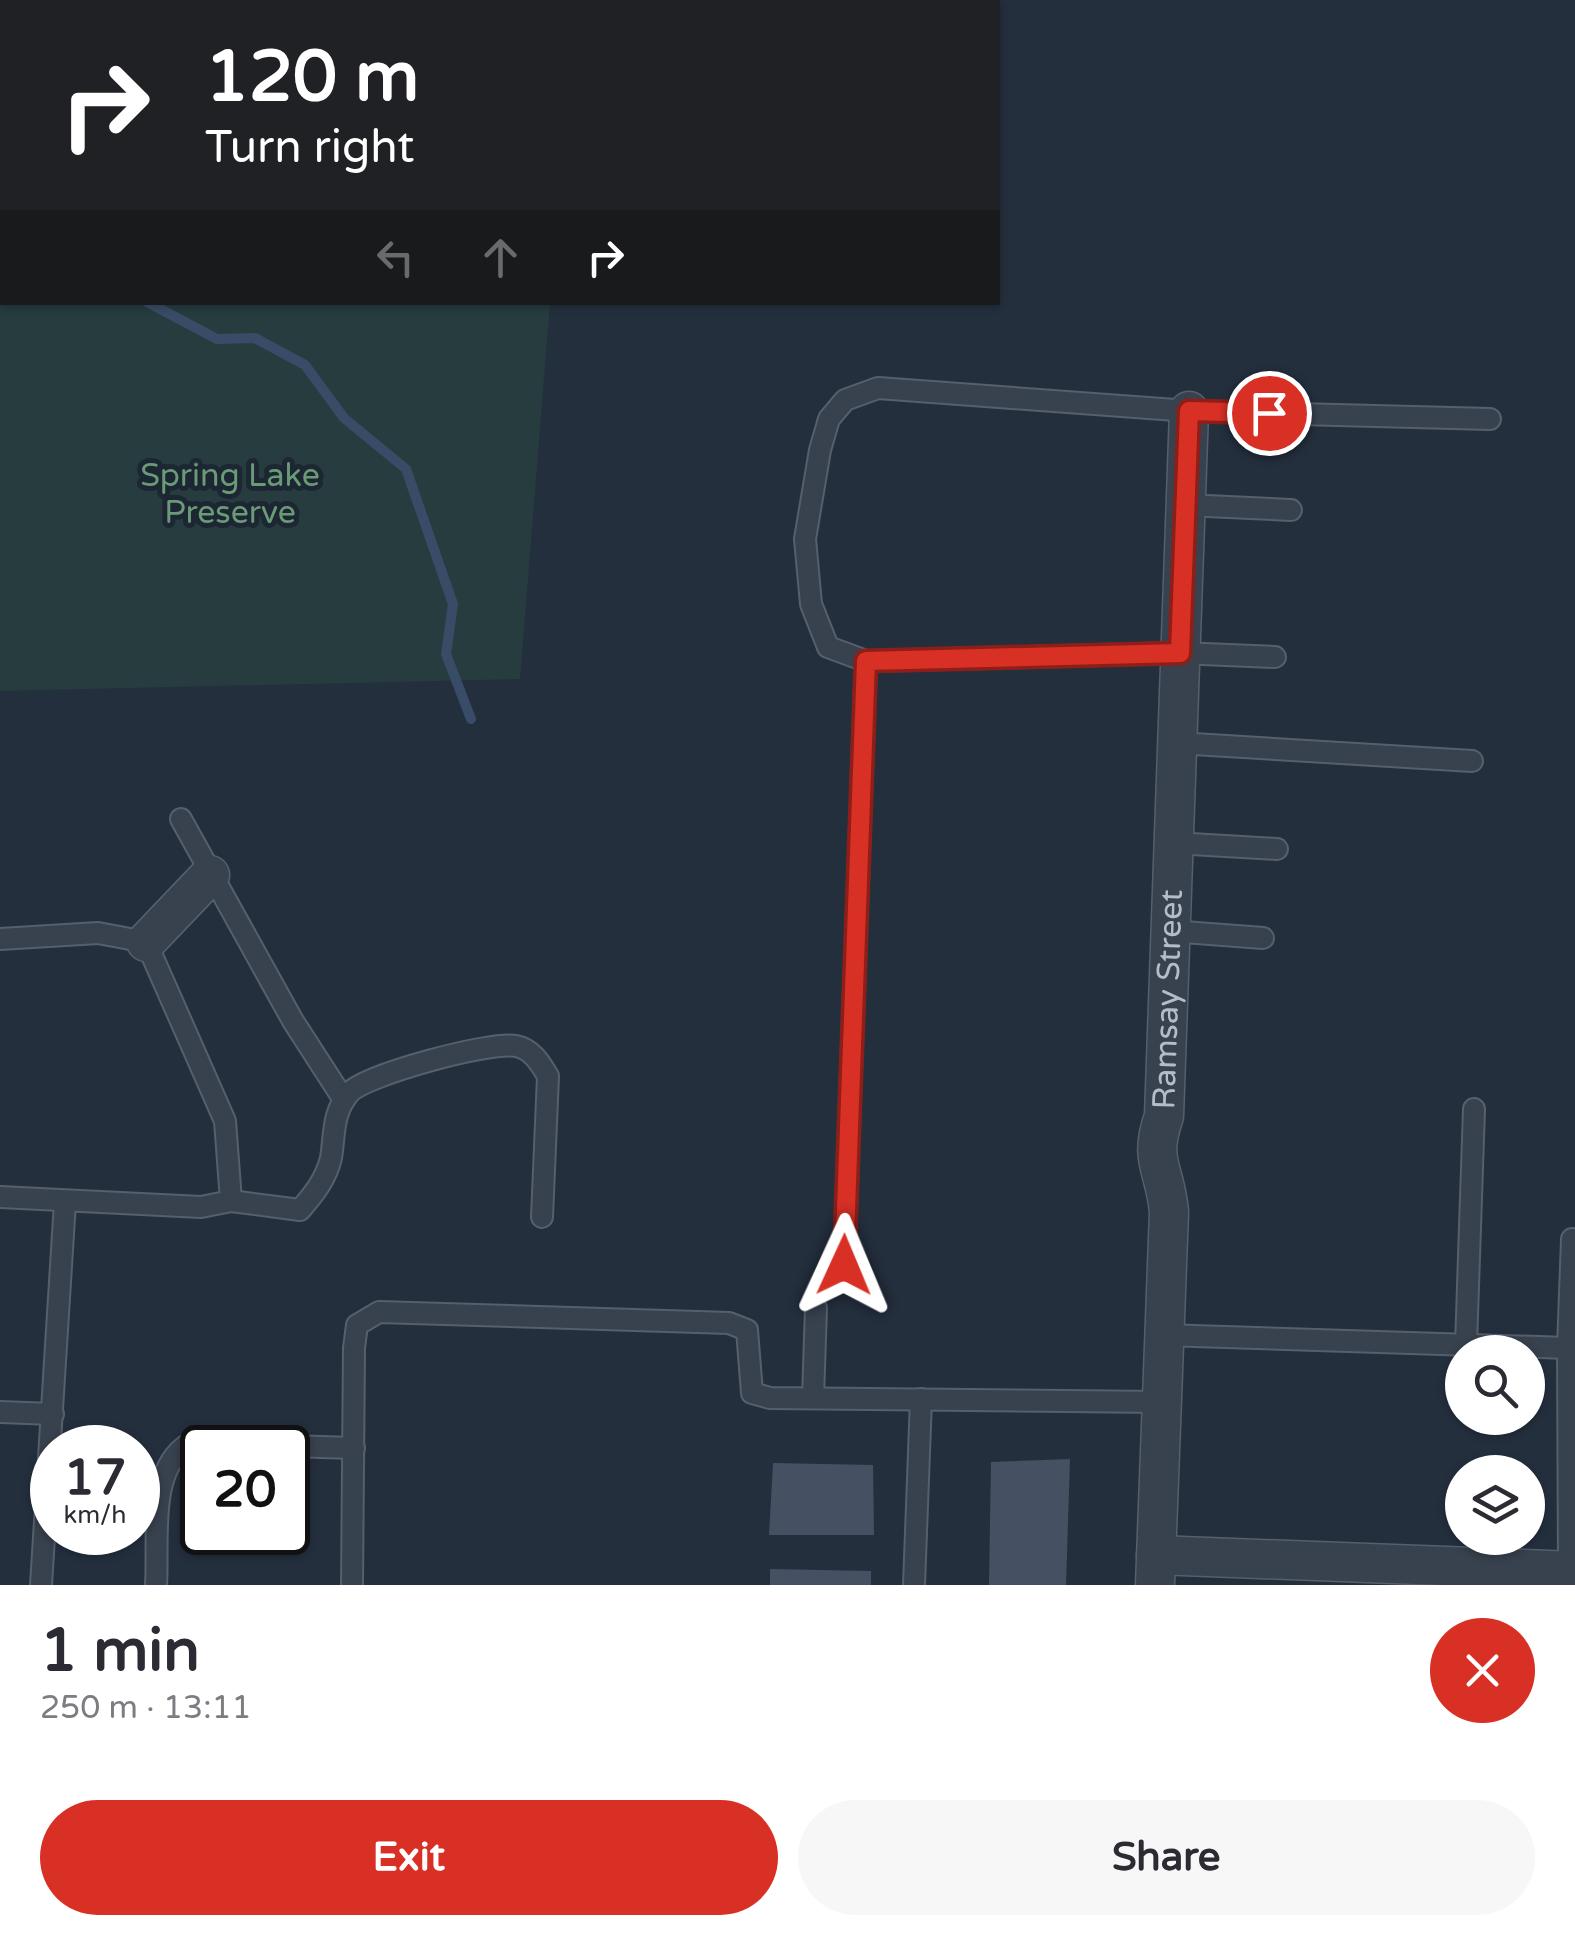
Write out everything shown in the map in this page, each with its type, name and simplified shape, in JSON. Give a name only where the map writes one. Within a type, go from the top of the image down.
[{"type":"street","name":"Ramsay Street","points":[[1163,1336],[1169,1212],[1166,1180],[1176,1136],[1164,1116],[1189,411]]},
{"type":"street","points":[[146,942],[210,875]]},
{"type":"street","points":[[1163,1336],[1155,1570],[1572,1570]]},
{"type":"lane","points":[[1275,657],[1180,653],[866,661],[828,647],[811,604],[806,549],[820,450],[829,419],[845,400],[878,388],[1189,411],[1490,419]]},
{"type":"lane","points":[[1186,506],[1291,510]]},
{"type":"lane","points":[[844,1265],[866,661]]},
{"type":"lane","points":[[1177,744],[1472,761]]},
{"type":"lane","points":[[181,819],[210,875],[344,1100]]},
{"type":"lane","points":[[1174,843],[1277,849]]},
{"type":"lane","points":[[1170,931],[1263,938]]},
{"type":"lane","points":[[0,940],[98,933],[146,942],[225,1121],[230,1201]]},
{"type":"lane","points":[[0,1197],[202,1207],[230,1201],[300,1210],[319,1188],[330,1161],[336,1113],[352,1089],[486,1044],[520,1046],[536,1056],[548,1076],[542,1217]]},
{"type":"lane","points":[[1466,1335],[1474,1109]]},
{"type":"lane","points":[[41,1585],[65,1202]]},
{"type":"lane","points":[[1572,1240],[1568,1348],[1572,1570]]},
{"type":"lane","points":[[812,1398],[816,1308]]},
{"type":"lane","points":[[352,1585],[358,1325],[379,1312],[730,1323],[747,1330],[752,1393],[770,1398],[1160,1402]]},
{"type":"lane","points":[[1163,1336],[1445,1344]]},
{"type":"lane","points":[[1545,1347],[1568,1348]]},
{"type":"lane","points":[[914,1585],[921,1398]]},
{"type":"lane","points":[[0,1412],[53,1414]]},
{"type":"lane","points":[[156,1585],[162,1472],[174,1453],[190,1443],[354,1448]]},
{"type":"green space","name":"Spring Lake Preserve","points":[[0,305],[550,305],[520,679],[0,691]]},
{"type":"building","points":[[1070,1459],[1066,1585],[989,1585],[991,1462]]},
{"type":"building","points":[[773,1463],[873,1465],[874,1535],[769,1535]]},
{"type":"building","points":[[770,1569],[871,1571],[871,1585],[770,1585]]},
{"type":"waterway","points":[[153,305],[217,339],[255,338],[305,365],[344,418],[406,469],[453,604],[446,654],[471,719]]},
{"type":"route","points":[[844,1265],[866,661],[1180,653],[1189,411],[1269,413]]}]
